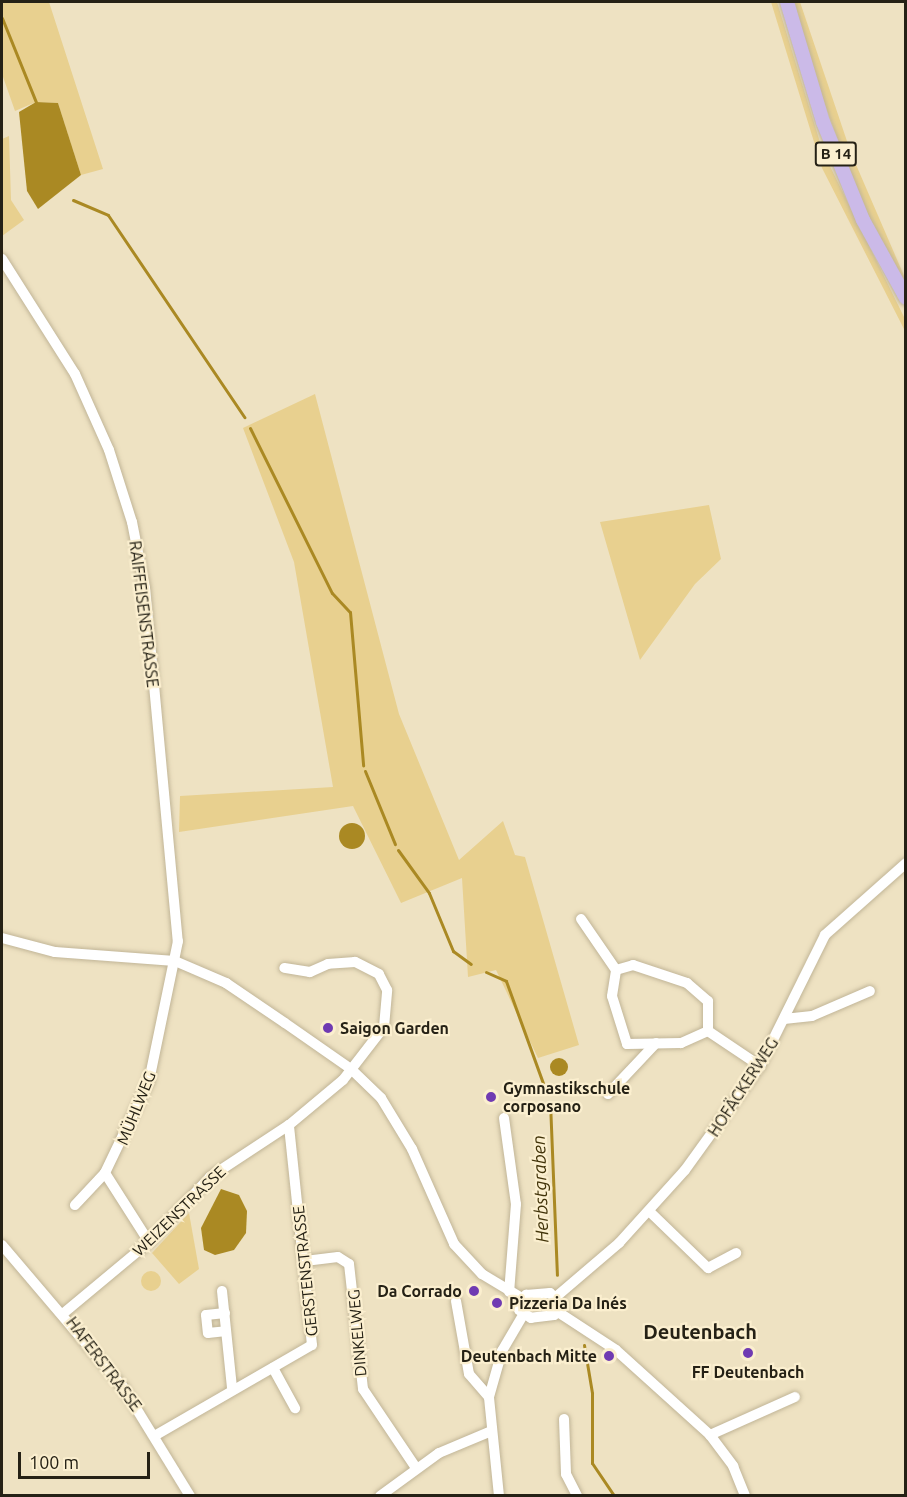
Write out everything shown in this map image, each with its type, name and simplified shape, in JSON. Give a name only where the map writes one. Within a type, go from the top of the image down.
[{"type":"main road","name":"B 14","points":[[787,2],[823,122],[863,220],[906,298]]},
{"type":"street","name":"RAIFFEISENSTRASSE","points":[[2,259],[75,374],[109,450],[132,522],[147,612],[178,941],[175,961]]},
{"type":"street","name":"HOFÄCKERWEG","points":[[557,1296],[650,1212],[760,1066],[825,935],[906,863]]},
{"type":"street","points":[[581,919],[616,970],[612,996],[627,1044],[681,1043],[708,1031]]},
{"type":"street","points":[[2,938],[55,952],[175,961],[226,983],[351,1069],[381,1098],[412,1149],[454,1244],[482,1274],[509,1292],[522,1298],[540,1293],[557,1296],[558,1312]]},
{"type":"street","name":"MÜHLWEG","points":[[75,1205],[105,1173],[149,1082],[175,961]]},
{"type":"street","name":"WEIZENSTRASSE","points":[[65,1312],[149,1242],[210,1176],[289,1125],[351,1069],[384,1028],[387,990],[379,974],[355,962],[328,964],[310,972],[284,968]]},
{"type":"street","points":[[616,970],[633,965],[656,968],[687,983],[708,1001],[708,1031]]},
{"type":"street","points":[[784,1019],[812,1016],[870,991]]},
{"type":"street","points":[[708,1031],[760,1066]]},
{"type":"street","points":[[608,1094],[656,1043]]},
{"type":"street","points":[[504,1118],[516,1204],[509,1292]]},
{"type":"street","name":"GERSTENSTRASSE","points":[[156,1435],[232,1387],[273,1368],[312,1345],[289,1125]]},
{"type":"street","points":[[105,1173],[149,1242]]},
{"type":"street","points":[[650,1212],[708,1268],[736,1253]]},
{"type":"street","name":"HAFERSTRASSE","points":[[2,1245],[65,1312],[156,1435],[190,1496]]},
{"type":"street","name":"DINKELWEG","points":[[305,1261],[338,1257],[350,1263],[363,1389],[416,1468]]},
{"type":"street","points":[[222,1291],[232,1387]]},
{"type":"street","points":[[500,1496],[489,1432],[489,1397],[502,1351],[524,1315],[522,1298]]},
{"type":"street","points":[[456,1301],[468,1374],[489,1397]]},
{"type":"street","points":[[524,1315],[558,1312],[616,1350],[710,1436],[733,1466],[745,1496]]},
{"type":"street","points":[[225,1313],[206,1315],[208,1333],[226,1331]]},
{"type":"street","points":[[273,1368],[295,1408]]},
{"type":"street","points":[[710,1436],[795,1397]]},
{"type":"street","points":[[564,1419],[566,1474],[577,1496]]},
{"type":"street","points":[[380,1496],[416,1468],[489,1432]]},
{"type":"shaded area","points":[[2,2],[49,2],[103,169],[81,175],[58,103],[36,102],[15,111],[2,74]]},
{"type":"shaded area","points":[[771,2],[777,2],[823,152],[905,319],[905,331],[822,168]]},
{"type":"shaded area","points":[[795,2],[800,2],[851,153],[905,278],[905,294],[857,192],[804,47]]},
{"type":"shaded area","points":[[36,102],[58,103],[81,175],[38,209],[27,191],[19,112]]},
{"type":"shaded area","points":[[9,136],[11,200],[24,220],[2,236],[2,139]]},
{"type":"shaded area","points":[[315,394],[399,714],[459,860],[503,821],[515,855],[525,857],[579,1045],[538,1058],[496,970],[468,977],[462,878],[401,903],[353,806],[179,832],[180,796],[333,787],[294,562],[243,428]]},
{"type":"shaded area","points":[[709,505],[721,559],[695,584],[640,660],[600,522]]},
{"type":"shaded area","points":[[352,823],[361,827],[365,836],[361,845],[352,849],[343,845],[339,836],[343,827]]},
{"type":"shaded area","points":[[559,1058],[565,1061],[568,1067],[565,1073],[559,1076],[553,1073],[550,1067],[553,1061]]},
{"type":"shaded area","points":[[221,1189],[239,1195],[247,1211],[246,1233],[234,1250],[215,1255],[204,1250],[201,1228]]},
{"type":"shaded area","points":[[189,1213],[199,1269],[179,1284],[152,1253]]},
{"type":"shaded area","points":[[151,1271],[158,1274],[161,1281],[158,1288],[151,1291],[144,1288],[141,1281],[144,1274]]},
{"type":"waterway","points":[[2,18],[36,102]]},
{"type":"waterway","points":[[73,200],[108,215],[244,417]]},
{"type":"waterway","points":[[250,428],[332,593],[350,612],[363,765]]},
{"type":"waterway","points":[[365,771],[395,844]]},
{"type":"waterway","points":[[398,850],[429,893],[453,951],[471,964]]},
{"type":"waterway","name":"Herbstgraben","points":[[486,972],[506,981],[545,1089]]},
{"type":"waterway","name":"Herbstgraben","points":[[550,1102],[557,1275]]},
{"type":"waterway","name":"Herbstgraben","points":[[584,1345],[592,1393],[592,1463],[614,1496]]},
{"type":"place","name":"Saigon Garden","points":[[328,1028]]},
{"type":"place","name":"Gymnastikschule corposano","points":[[491,1097]]},
{"type":"place","name":"Da Corrado","points":[[474,1291]]},
{"type":"place","name":"Pizzeria Da Inés","points":[[497,1303]]},
{"type":"place","name":"FF Deutenbach","points":[[748,1353]]},
{"type":"place","name":"Deutenbach Mitte","points":[[609,1356]]},
{"type":"district","name":"Deutenbach","points":[[700,1331]]}]
